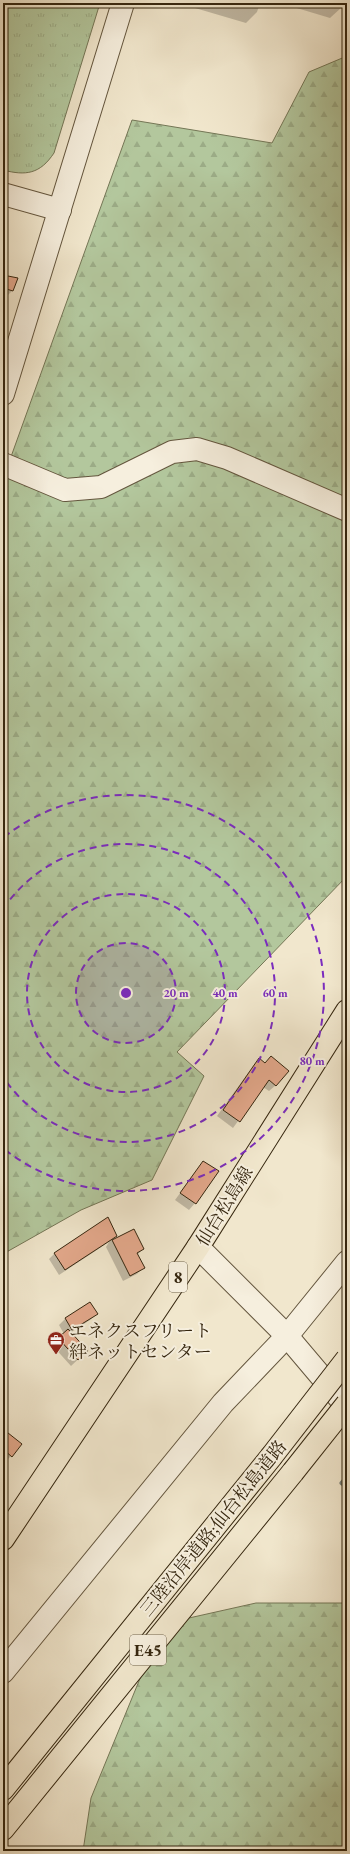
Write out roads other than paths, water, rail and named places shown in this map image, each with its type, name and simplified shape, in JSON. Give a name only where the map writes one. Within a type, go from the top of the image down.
[{"type":"main road","name":"仙台松島線","points":[[3,1539],[198,1247],[347,1011]]},
{"type":"main road","name":"三陸沿岸道路;仙台松島道路","points":[[3,1789],[271,1457],[347,1359]]},
{"type":"main road","name":"三陸沿岸道路;仙台松島道路","points":[[3,1829],[347,1404]]},
{"type":"street","points":[[3,394],[123,3]]},
{"type":"street","points":[[3,194],[60,210]]},
{"type":"street","points":[[3,464],[65,490],[101,487],[172,452],[197,449],[228,458],[347,510]]},
{"type":"street","points":[[198,1247],[287,1336],[347,1407]]},
{"type":"street","points":[[3,1672],[223,1403],[287,1336],[347,1262]]},
{"type":"waterway","points":[[342,1483],[347,1478]]},
{"type":"place","name":"エネクスフリート 絆ネットセンター","points":[[56,1355]]}]
